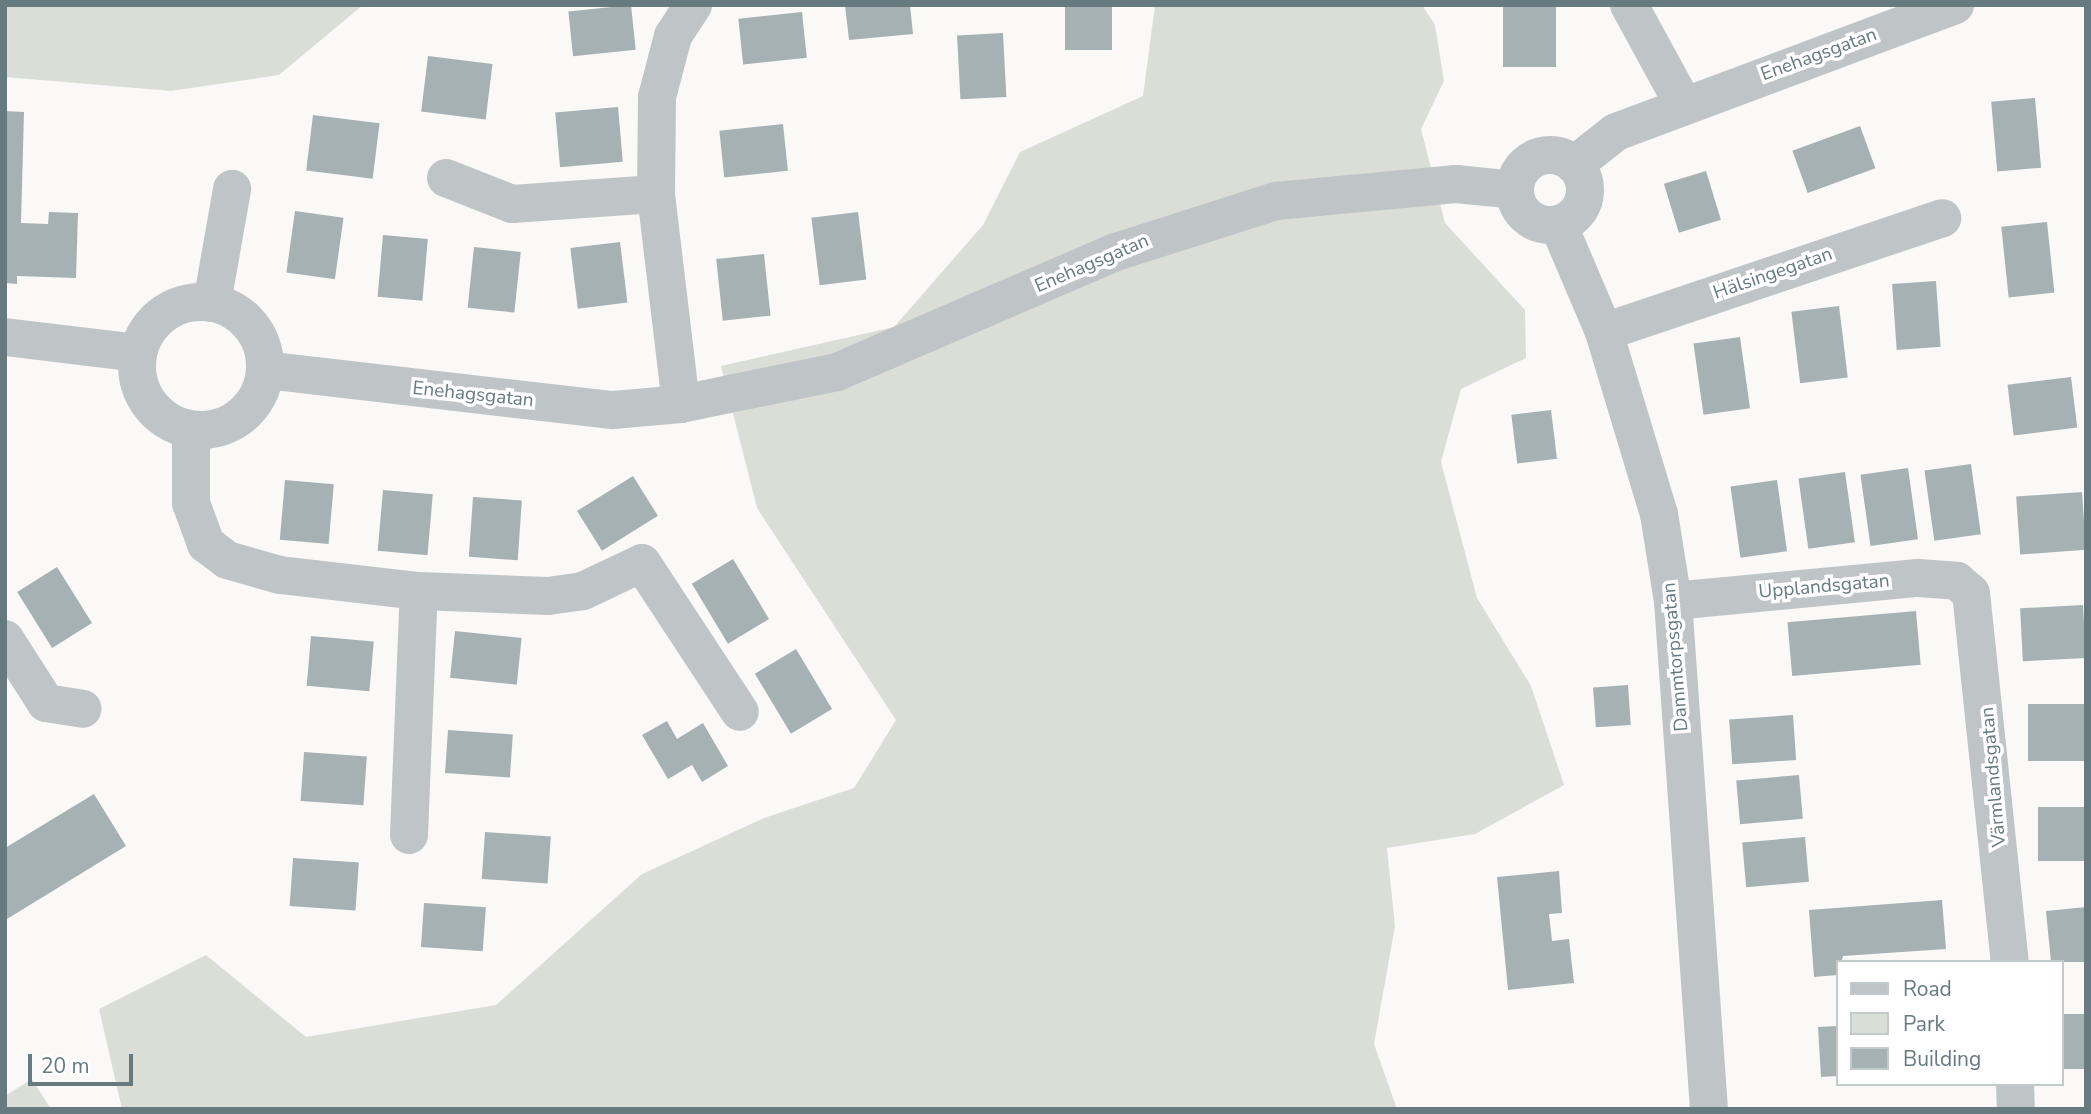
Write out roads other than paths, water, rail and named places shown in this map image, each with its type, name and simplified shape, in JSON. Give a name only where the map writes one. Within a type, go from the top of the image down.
[{"type":"street","points":[[681,404],[656,194],[657,97],[673,36],[693,5]]},
{"type":"street","points":[[1629,5],[1683,104]]},
{"type":"street","name":"Enehagsgatan","points":[[1574,165],[1616,132],[1938,8]]},
{"type":"street","points":[[1556,155],[1574,165],[1585,196],[1576,214],[1558,224],[1531,219],[1515,190],[1521,171],[1536,158],[1556,155]]},
{"type":"street","points":[[446,178],[512,204],[656,194]]},
{"type":"street","name":"Enehagsgatan","points":[[265,370],[613,410],[681,404],[837,372],[1128,247],[1276,201],[1431,185],[1515,190]]},
{"type":"street","points":[[212,303],[232,189]]},
{"type":"street","name":"Hälsingegatan","points":[[1604,332],[1942,218]]},
{"type":"street","name":"Dammtorpsgatan","points":[[1558,224],[1604,332],[1651,473],[1672,601],[1709,1109]]},
{"type":"street","points":[[212,303],[251,327],[265,370],[260,394],[237,420],[191,430],[151,407],[137,376],[137,353],[165,313],[212,303]]},
{"type":"street","points":[[5,337],[137,353]]},
{"type":"street","points":[[191,430],[191,503],[206,544],[227,560],[280,575],[419,591],[548,596],[583,591],[642,563],[740,712]]},
{"type":"street","name":"Upplandsgatan","points":[[1672,601],[1918,578],[1956,581],[1971,593]]},
{"type":"street","points":[[409,835],[419,591]]},
{"type":"street","name":"Värmlandsgatan","points":[[1971,593],[1980,626],[2010,960]]},
{"type":"street","points":[[5,639],[46,703],[83,709]]},
{"type":"street","points":[[2015,1086],[2016,1109]]}]
